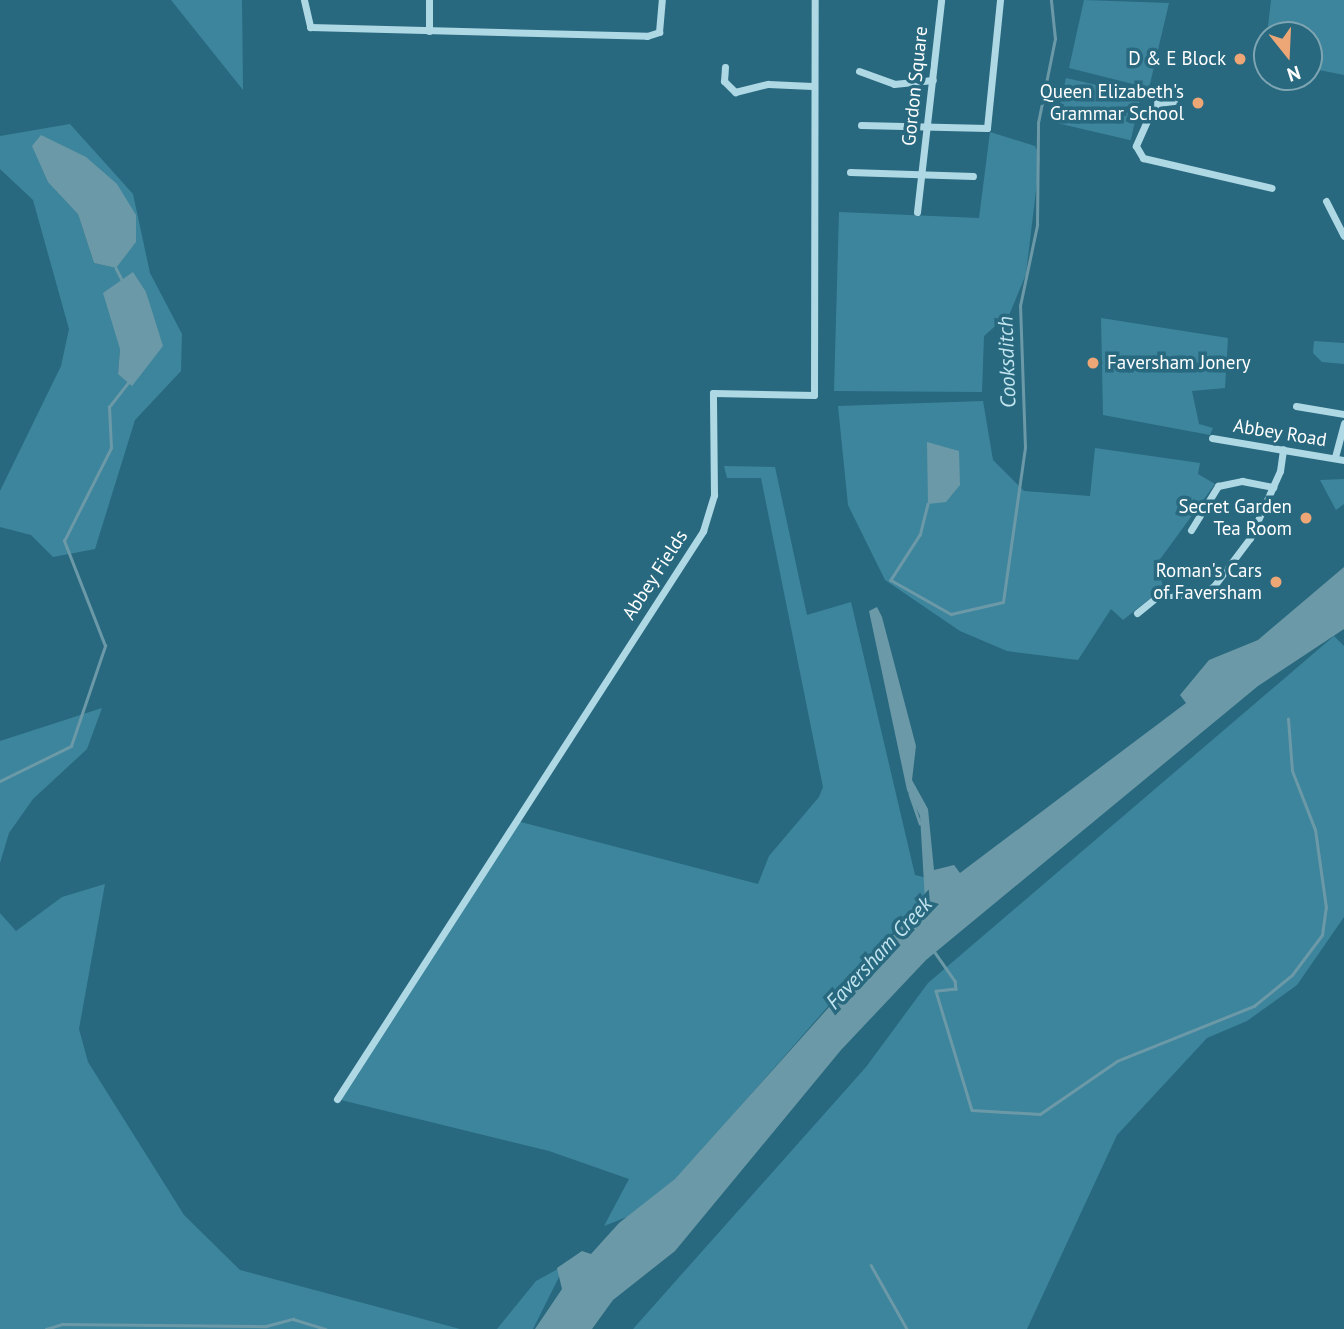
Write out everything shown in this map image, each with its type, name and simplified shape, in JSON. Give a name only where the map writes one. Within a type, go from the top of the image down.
[{"type":"street","points":[[304,0],[307,25],[429,31],[659,32],[662,0]]},
{"type":"street","points":[[429,0],[429,31]]},
{"type":"street","name":"Abbey Fields","points":[[337,1099],[703,531],[715,495],[713,393],[814,395],[812,86],[815,0]]},
{"type":"street","name":"Gordon Square","points":[[917,212],[941,0]]},
{"type":"street","points":[[860,125],[987,128],[1000,0]]},
{"type":"street","points":[[725,67],[724,81],[735,92],[768,84],[812,86]]},
{"type":"street","points":[[859,71],[868,77],[894,84],[933,80]]},
{"type":"street","points":[[862,85],[868,77]]},
{"type":"street","points":[[1174,101],[1157,103],[1150,114],[1136,146],[1143,158],[1272,188]]},
{"type":"street","name":"Gordon Square","points":[[850,172],[973,176]]},
{"type":"street","points":[[1327,205],[1344,236]]},
{"type":"street","points":[[1296,406],[1344,414]]},
{"type":"street","points":[[1335,457],[1344,423]]},
{"type":"street","name":"Abbey Road","points":[[1212,438],[1344,460]]},
{"type":"street","points":[[1137,613],[1159,595],[1201,595],[1214,586],[1250,538],[1273,487],[1283,449]]},
{"type":"street","points":[[1191,530],[1219,486],[1242,481],[1273,487]]},
{"type":"shaded area","points":[[171,0],[242,0],[243,90]]},
{"type":"shaded area","points":[[1084,0],[1169,3],[1149,88],[1069,68]]},
{"type":"shaded area","points":[[1271,0],[1344,0],[1344,75],[1323,71],[1323,21],[1269,21]]},
{"type":"shaded area","points":[[1066,78],[1141,95],[1131,140],[1056,123]]},
{"type":"shaded area","points":[[70,124],[133,194],[150,273],[182,334],[181,371],[135,420],[95,549],[53,557],[31,535],[0,527],[0,491],[61,366],[69,329],[33,200],[0,169],[0,136]],"holes":[[[78,214],[116,268],[94,263]],[[146,292],[154,323],[118,374],[120,349]]]},
{"type":"shaded area","points":[[990,132],[1035,146],[1040,157],[1026,274],[1010,313],[984,336],[982,392],[834,391],[839,212],[979,218]]},
{"type":"shaded area","points":[[1101,318],[1228,338],[1225,388],[1192,391],[1199,424],[1213,428],[1210,435],[1103,415]]},
{"type":"shaded area","points":[[1314,341],[1344,343],[1344,364],[1322,362],[1313,353]]},
{"type":"shaded area","points":[[983,401],[993,460],[1024,491],[1090,496],[1095,448],[1200,463],[1198,474],[1215,484],[1158,562],[1163,588],[1123,620],[1111,609],[1078,660],[1007,651],[960,631],[885,580],[848,505],[838,406]]},
{"type":"shaded area","points":[[724,466],[775,467],[807,615],[851,602],[915,875],[927,878],[929,891],[683,1172],[642,1211],[604,1226],[629,1179],[549,1151],[337,1099],[517,821],[758,884],[769,856],[819,797],[823,787],[761,478],[727,478]]},
{"type":"shaded area","points":[[1344,479],[1344,504],[1336,510],[1320,480]]},
{"type":"shaded area","points":[[1334,636],[1344,646],[1344,917],[1297,985],[1247,1021],[1207,1038],[1117,1135],[1027,1329],[633,1329],[866,1067],[928,983]]},
{"type":"shaded area","points":[[102,708],[87,749],[33,799],[9,833],[0,863],[0,741]]},
{"type":"shaded area","points":[[105,884],[79,1029],[88,1062],[184,1215],[240,1270],[460,1329],[0,1329],[0,913],[16,931],[62,897]]},
{"type":"shaded area","points":[[565,1265],[533,1329],[497,1329],[536,1281]]},
{"type":"water","points":[[41,135],[86,157],[117,184],[136,215],[136,242],[116,268],[94,263],[78,214],[48,182],[32,146]]},
{"type":"water","points":[[133,272],[146,292],[163,346],[132,386],[118,374],[120,349],[103,293]]},
{"type":"water","points":[[927,442],[959,451],[960,485],[946,502],[928,504]]},
{"type":"water","name":"Faversham Creek","points":[[1344,567],[1344,629],[1258,686],[926,960],[841,1050],[675,1251],[613,1300],[592,1329],[535,1329],[562,1289],[557,1268],[582,1251],[591,1254],[619,1223],[675,1179],[925,900],[920,816],[907,790],[869,611],[877,607],[882,617],[916,746],[912,780],[928,809],[934,870],[954,865],[960,873],[1186,703],[1180,695],[1209,660],[1258,640]]},
{"type":"waterway","name":"Cooksditch","points":[[928,504],[920,535],[891,580],[951,614],[1003,602],[1025,448],[1020,306],[1037,225],[1038,123],[1055,39],[1051,0]]},
{"type":"waterway","points":[[116,268],[122,280]]},
{"type":"waterway","points":[[0,781],[71,746],[105,646],[64,541],[111,448],[109,407],[128,383]]},
{"type":"waterway","points":[[934,951],[955,981],[956,989],[936,991],[972,1110],[1040,1114],[1117,1061],[1254,1006],[1292,975],[1322,935],[1326,908],[1315,830],[1292,771],[1288,719]]},
{"type":"waterway","points":[[910,794],[920,823]]},
{"type":"waterway","points":[[871,1265],[907,1329]]},
{"type":"waterway","points":[[46,1329],[62,1324],[266,1326],[293,1319],[326,1329]]},
{"type":"place","name":"D & E Block","points":[[1240,59]]},
{"type":"place","name":"Queen Elizabeth's Grammar School","points":[[1198,103]]},
{"type":"place","name":"Faversham Jonery","points":[[1093,363]]},
{"type":"place","name":"Secret Garden Tea Room","points":[[1306,518]]},
{"type":"place","name":"Roman's Cars of Faversham","points":[[1276,582]]}]
